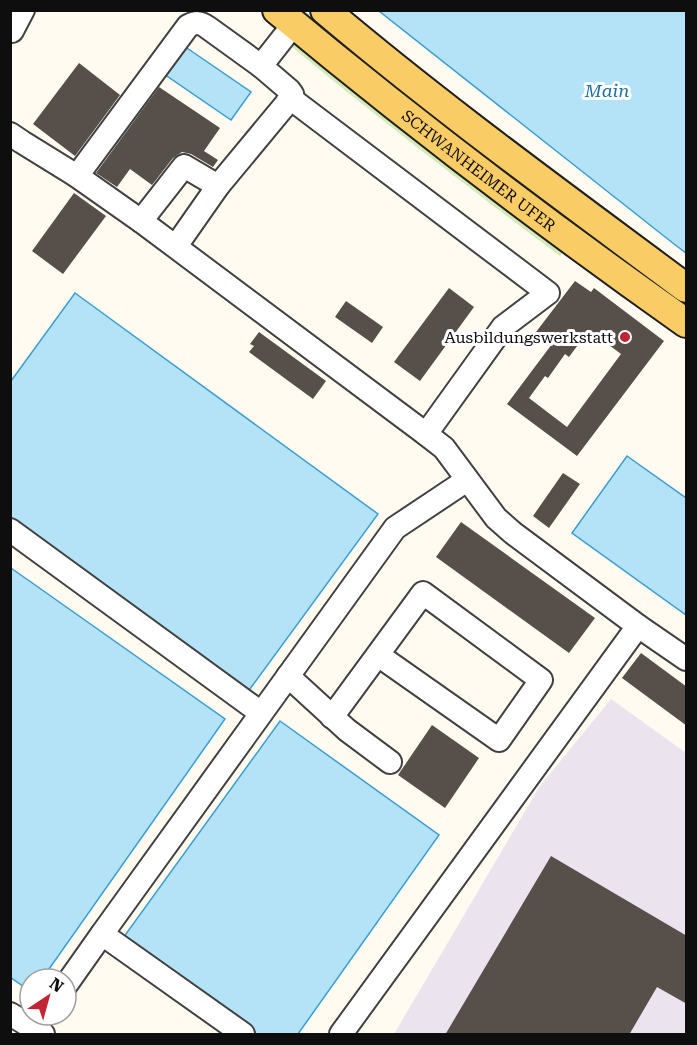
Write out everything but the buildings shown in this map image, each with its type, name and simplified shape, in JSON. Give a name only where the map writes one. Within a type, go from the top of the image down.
[{"type":"main road","name":"SCHWANHEIMER UFER","points":[[325,10],[520,165],[687,288]]},
{"type":"main road","name":"SCHWANHEIMER UFER","points":[[285,17],[344,66],[508,193],[687,323]]},
{"type":"street","points":[[11,32],[23,10]]},
{"type":"street","points":[[261,66],[285,17]]},
{"type":"street","points":[[77,176],[188,26],[195,22],[201,23],[261,66],[292,94],[218,186],[176,246]]},
{"type":"street","points":[[290,98],[548,293],[503,327],[426,434]]},
{"type":"street","points":[[10,134],[77,176],[176,246],[426,434],[444,448],[496,518],[513,533],[638,626],[687,659]]},
{"type":"street","points":[[141,221],[184,166],[218,186]]},
{"type":"street","points":[[78,968],[395,528],[466,480]]},
{"type":"street","points":[[10,530],[261,713]]},
{"type":"street","points":[[333,717],[378,655],[423,593],[541,680],[499,740],[378,655]]},
{"type":"street","points":[[340,1035],[638,626]]},
{"type":"street","points":[[288,676],[348,730],[390,762]]},
{"type":"street","points":[[102,934],[243,1035]]},
{"type":"shaded area","points":[[611,699],[686,753],[686,1034],[394,1034],[540,786]]},
{"type":"green space","points":[[299,11],[305,11],[408,93],[686,301],[686,307],[490,162]]},
{"type":"green space","points":[[294,44],[562,253],[560,256],[358,100],[292,47]]},
{"type":"water","name":"Main","points":[[379,11],[686,11],[686,253],[674,244]]},
{"type":"water","points":[[184,46],[251,92],[231,120],[164,74]]},
{"type":"water","points":[[75,293],[378,514],[247,693],[11,521],[11,381]]},
{"type":"water","points":[[627,456],[686,498],[686,615],[572,533]]},
{"type":"water","points":[[11,568],[225,719],[50,967],[18,967],[18,983],[10,977]]},
{"type":"water","points":[[280,721],[439,835],[298,1034],[256,1034],[123,938]]},
{"type":"place","name":"Ausbildungswerkstatt","points":[[625,337]]}]
